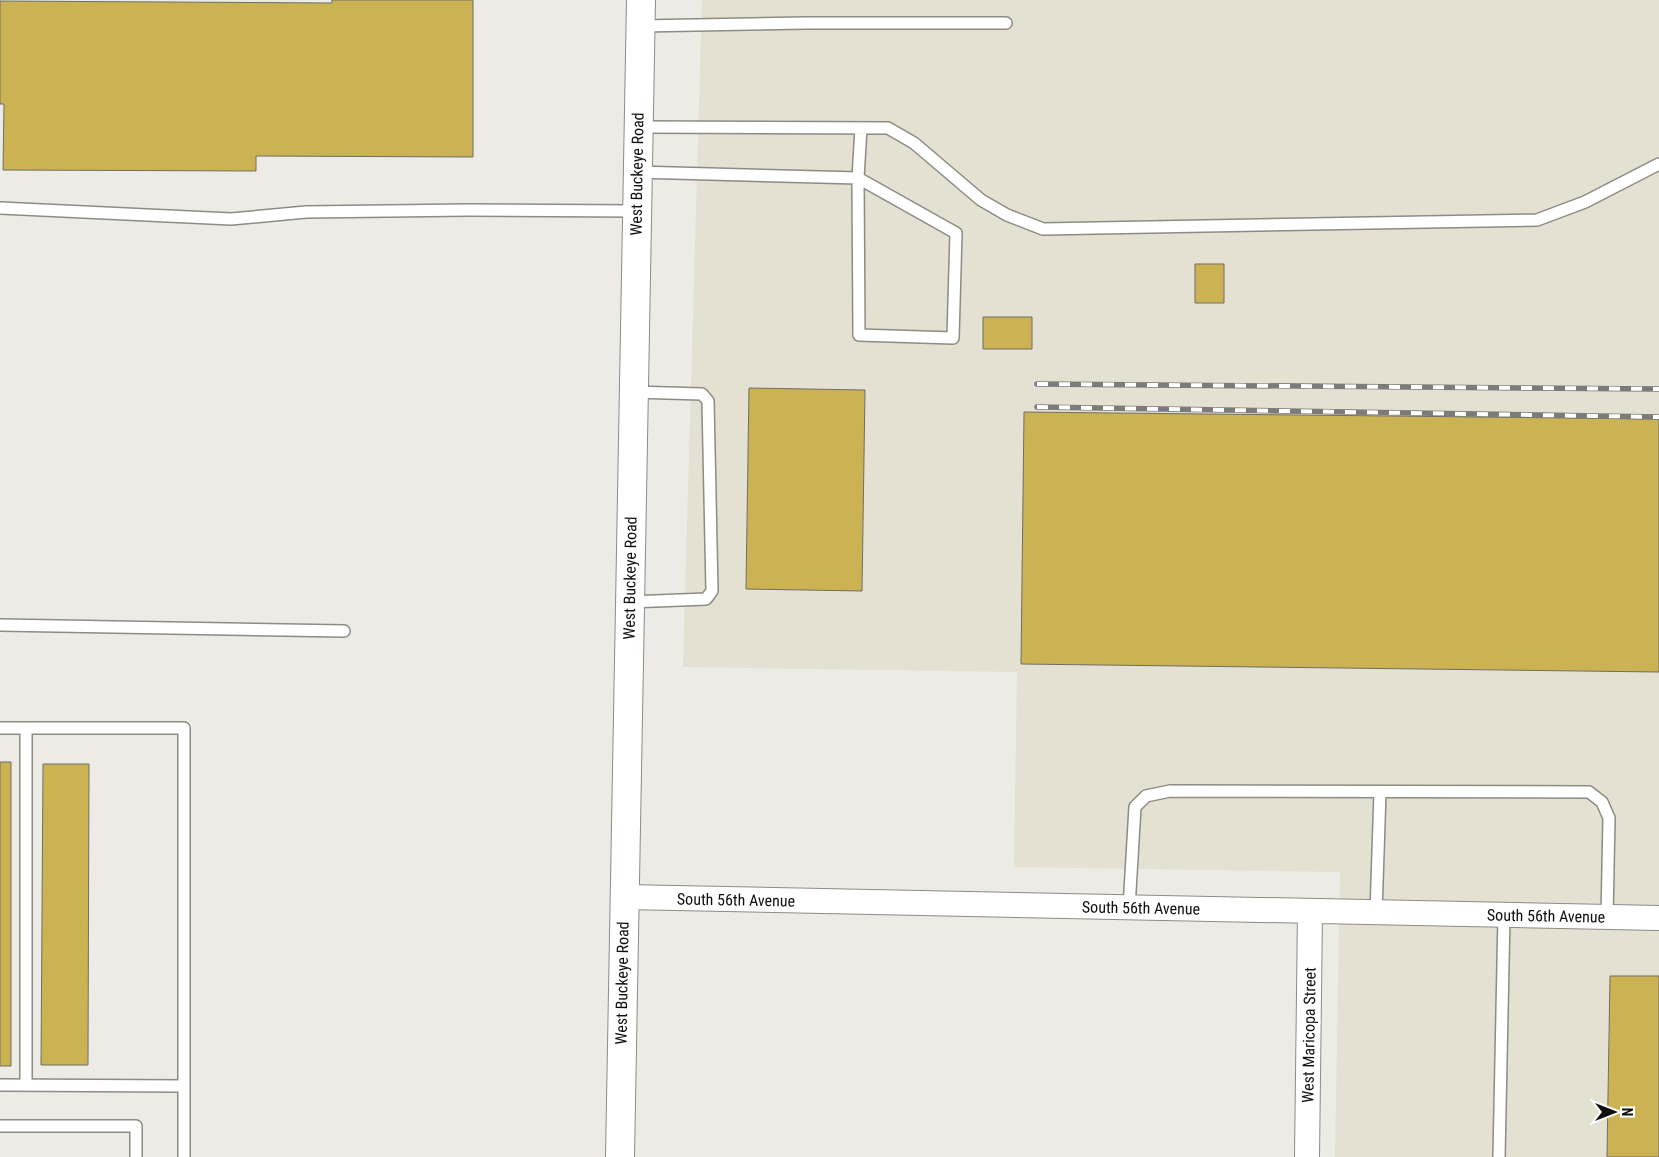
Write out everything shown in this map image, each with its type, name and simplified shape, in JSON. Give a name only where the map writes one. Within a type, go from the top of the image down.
[{"type":"main road","name":"West Buckeye Road","points":[[620,1157],[640,13]]},
{"type":"street","name":"South 56th Avenue","points":[[624,897],[1659,918]]},
{"type":"street","name":"West Maricopa Street","points":[[1307,1157],[1310,912]]},
{"type":"lane","points":[[640,13],[807,23],[1006,23]]},
{"type":"lane","points":[[638,127],[888,128],[914,143],[981,200],[1007,215],[1043,229],[1536,220],[1585,202],[1659,164]]},
{"type":"lane","points":[[637,172],[858,178],[956,233],[953,338],[859,335],[858,178],[861,128]]},
{"type":"lane","points":[[0,208],[231,219],[306,212],[469,210],[636,211]]},
{"type":"lane","points":[[629,602],[706,599],[712,591],[708,400],[702,394],[633,392]]},
{"type":"lane","points":[[0,625],[344,631]]},
{"type":"lane","points":[[0,728],[184,728],[184,1157]]},
{"type":"lane","points":[[26,728],[26,1085]]},
{"type":"lane","points":[[1129,908],[1134,807],[1146,796],[1170,791],[1589,792],[1602,802],[1609,818],[1608,917]]},
{"type":"lane","points":[[1376,913],[1380,792]]},
{"type":"lane","points":[[1499,1157],[1504,915]]},
{"type":"lane","points":[[0,1085],[184,1086]]},
{"type":"lane","points":[[0,1126],[136,1126],[136,1157]]},
{"type":"shaded area","points":[[702,0],[1659,0],[1659,1157],[1335,1157],[1340,872],[1014,867],[1017,672],[683,667]]},
{"type":"building","points":[[332,0],[473,0],[473,157],[256,156],[256,171],[3,170],[4,104],[0,104],[0,1],[332,3]]},
{"type":"building","points":[[1195,264],[1224,264],[1224,303],[1195,303]]},
{"type":"building","points":[[983,317],[1032,317],[1032,349],[983,349]]},
{"type":"building","points":[[749,388],[865,390],[862,591],[746,589]]},
{"type":"building","points":[[1024,412],[1659,419],[1659,672],[1021,664]]},
{"type":"building","points":[[0,762],[11,762],[11,1066],[0,1066]]},
{"type":"building","points":[[43,764],[89,764],[88,1065],[41,1065]]},
{"type":"building","points":[[1610,976],[1659,976],[1659,1157],[1607,1157]]},
{"type":"railway","points":[[1037,384],[1659,389]]},
{"type":"railway","points":[[1037,407],[1659,417]]}]
